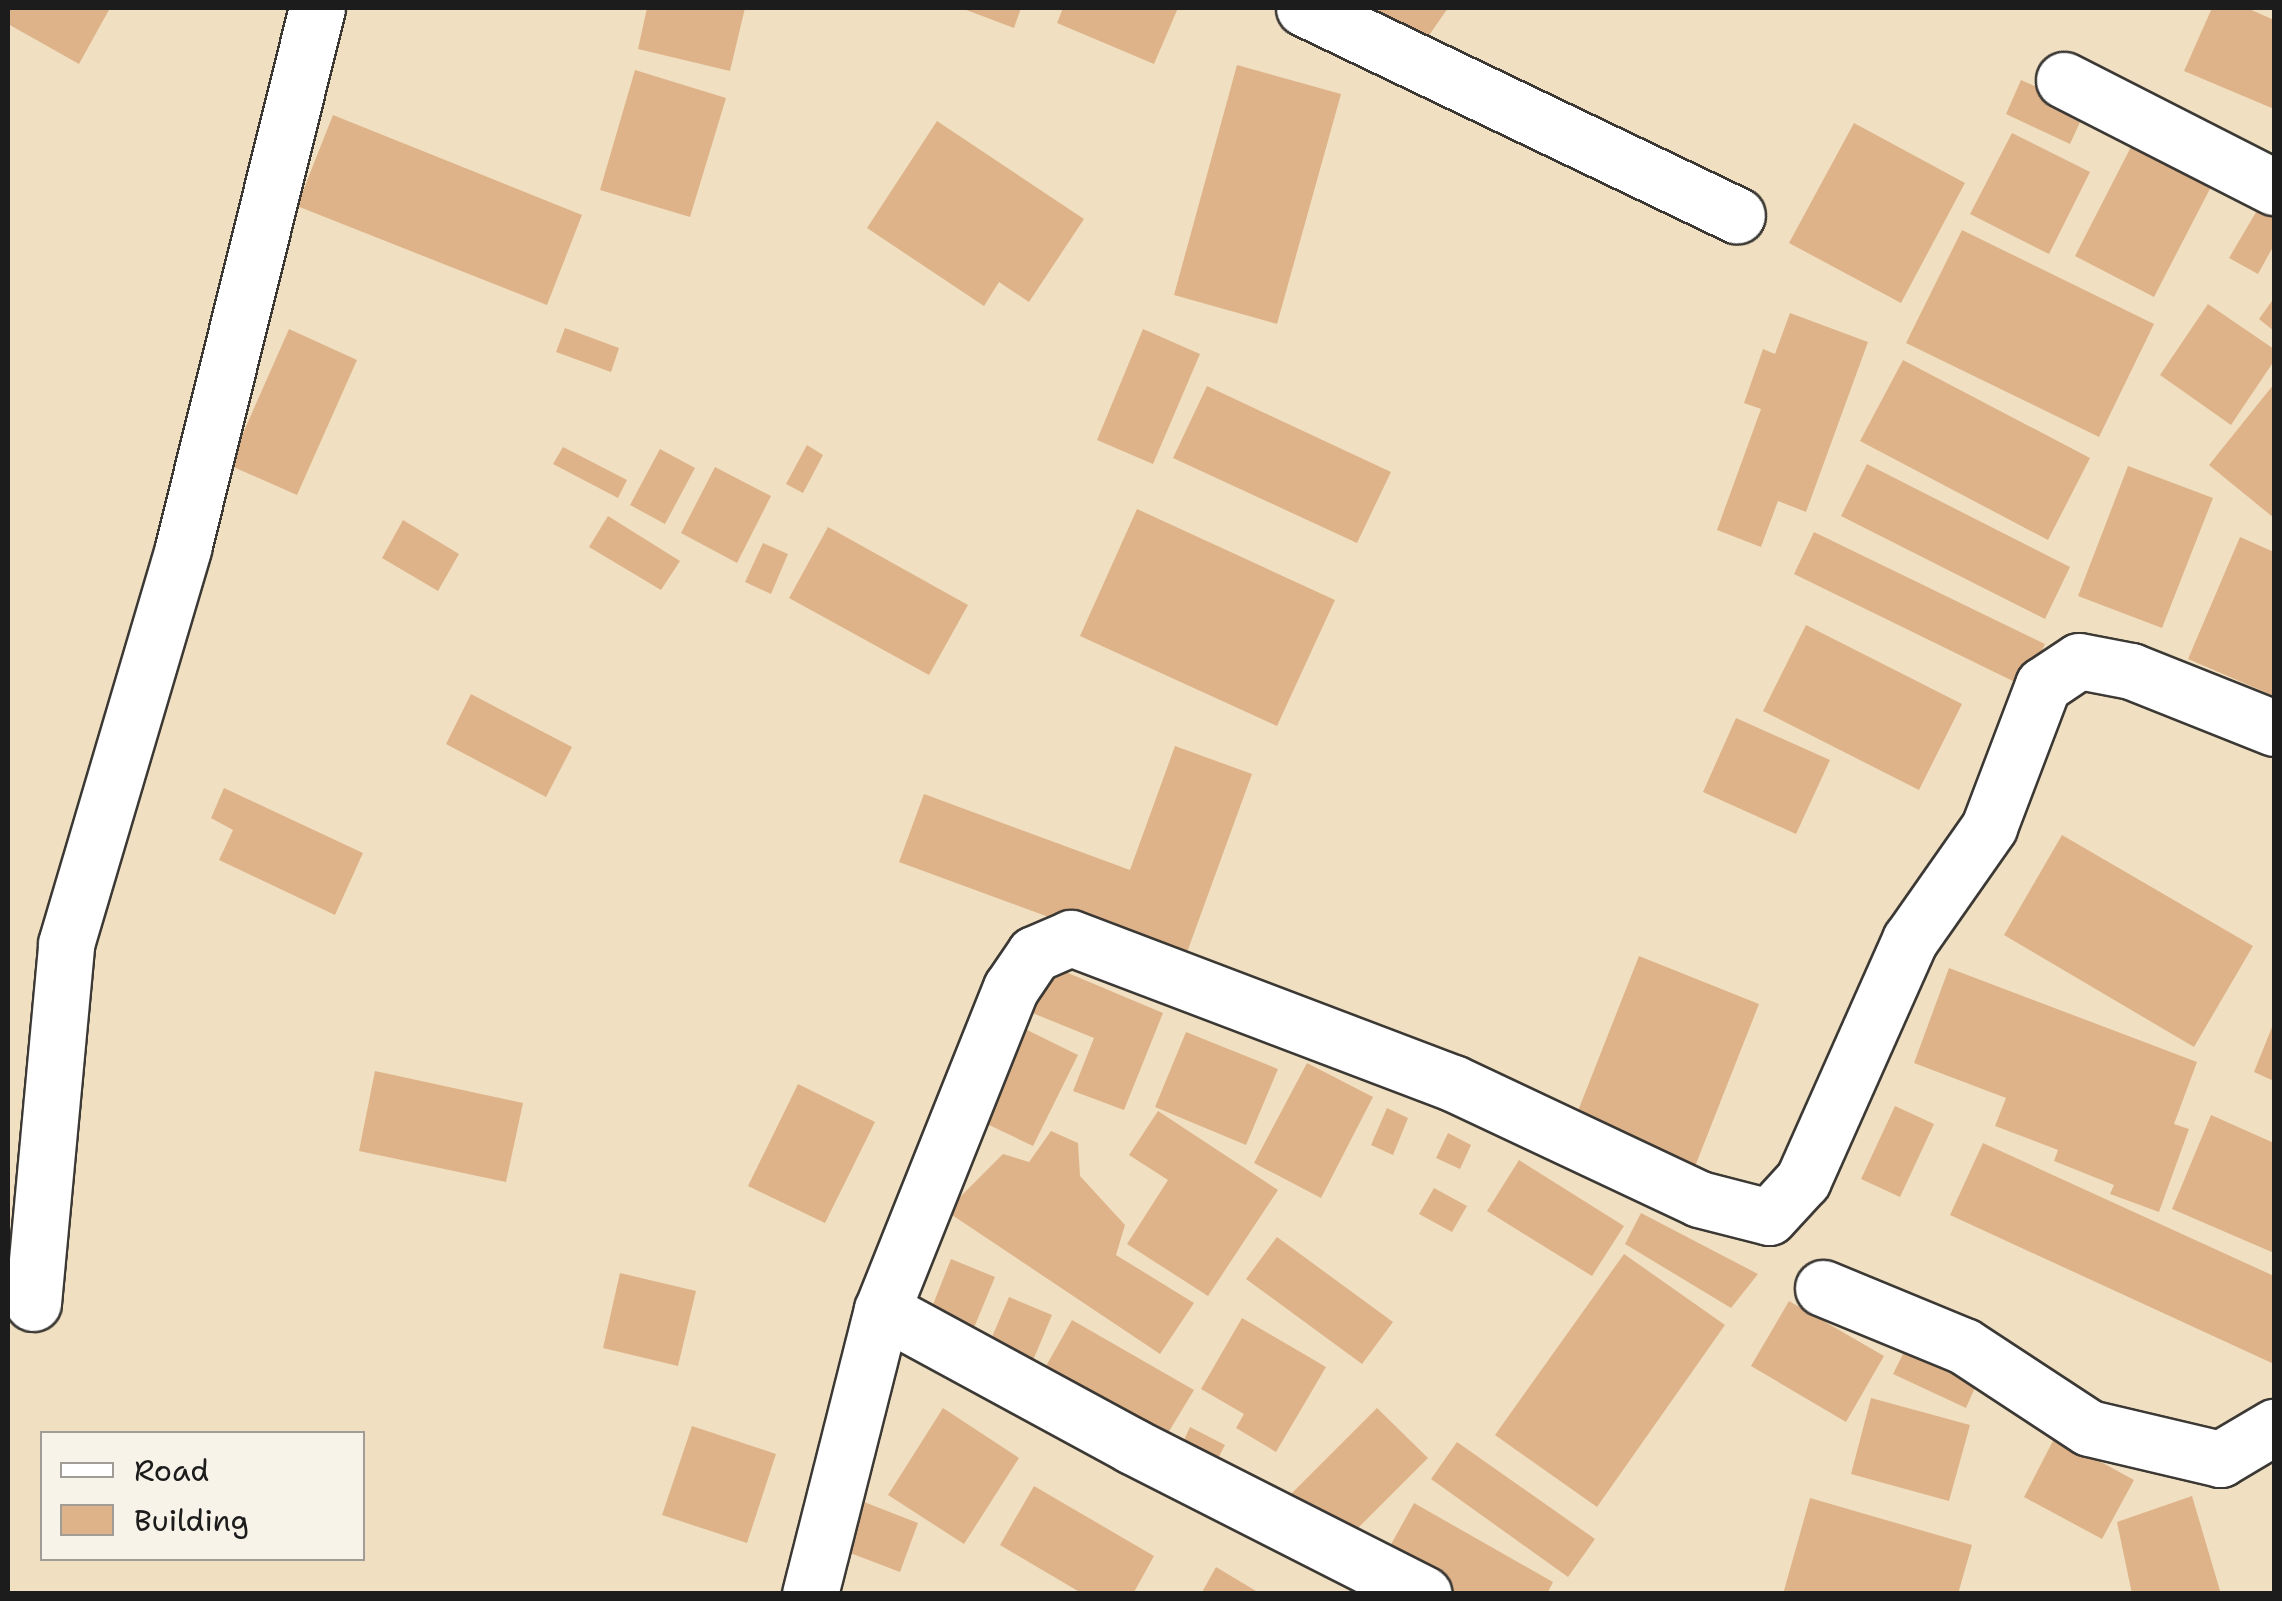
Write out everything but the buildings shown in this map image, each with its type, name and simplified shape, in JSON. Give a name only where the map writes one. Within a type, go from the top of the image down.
[{"type":"street","points":[[33,1303],[66,944],[182,548],[317,8]]},
{"type":"street","points":[[1304,8],[1737,214]]},
{"type":"street","points":[[2064,80],[2274,187]]},
{"type":"street","points":[[810,1594],[882,1310],[1011,988],[1034,954],[1071,938],[1453,1083],[1699,1198],[1768,1217],[1803,1180],[1910,940],[1989,827],[2043,685],[2078,661],[2131,671],[2274,728]]},
{"type":"street","points":[[1824,1288],[1964,1346],[2090,1428],[2220,1458],[2274,1426]]},
{"type":"street","points":[[882,1310],[1132,1446],[1424,1594]]}]
